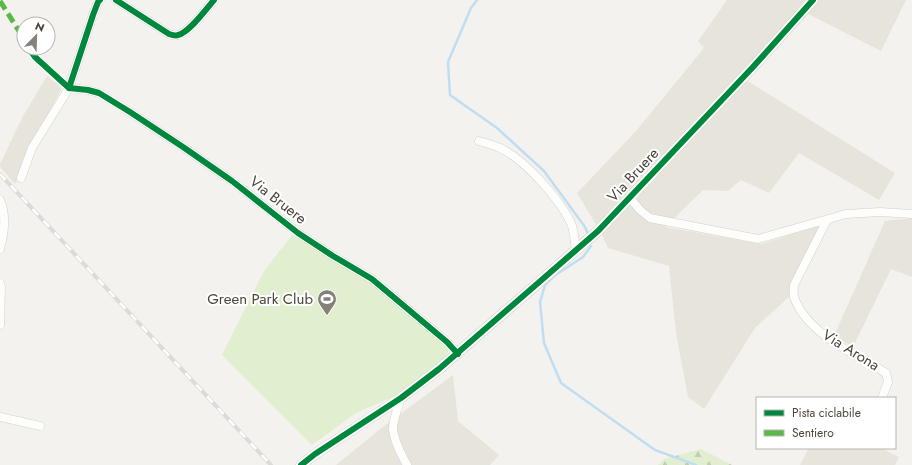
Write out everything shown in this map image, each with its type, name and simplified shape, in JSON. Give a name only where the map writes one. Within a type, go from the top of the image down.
[{"type":"street","points":[[21,178],[32,148],[69,88],[93,15],[100,0]]},
{"type":"street","points":[[116,0],[169,34],[178,36],[189,28],[214,0]]},
{"type":"street","name":"Via Bruere","points":[[301,465],[315,454],[401,398],[458,354],[598,231],[813,0]]},
{"type":"street","name":"Via Bruere","points":[[69,88],[99,93],[183,147],[232,181],[298,233],[372,279],[447,342],[458,354]]},
{"type":"street","points":[[479,141],[499,148],[515,156],[560,203],[571,224],[576,250]]},
{"type":"street","points":[[630,198],[640,210],[650,218],[758,239],[846,214],[880,212],[912,214]]},
{"type":"street","points":[[0,200],[3,206],[5,218],[0,249]]},
{"type":"street","name":"Via Arona","points":[[827,220],[794,285],[794,296],[804,315],[826,338],[886,373],[888,382],[882,397]]},
{"type":"street","points":[[0,283],[0,325]]},
{"type":"street","points":[[401,398],[393,430],[406,465]]},
{"type":"street","points":[[0,417],[40,426]]},
{"type":"shaded area","points":[[727,0],[906,0],[881,51],[808,14],[746,80],[895,173],[879,200],[799,153],[769,193],[741,180],[728,191],[703,190],[665,227],[761,244],[820,225],[791,295],[755,328],[704,409],[688,397],[676,333],[669,266],[608,248],[601,233],[577,193],[636,131],[704,48],[698,41]]},
{"type":"shaded area","points":[[47,76],[62,88],[31,146],[15,184],[0,167],[0,164],[23,116]]},
{"type":"shaded area","points":[[912,218],[912,277],[891,269],[853,347],[834,336],[885,221]]},
{"type":"shaded area","points":[[453,375],[458,421],[499,455],[490,465],[336,465],[384,426]]},
{"type":"shaded area","points":[[808,449],[883,449],[899,457],[895,465],[800,465]]},
{"type":"green space","name":"Green Park Club","points":[[293,234],[373,283],[450,348],[432,380],[356,413],[312,445],[222,355],[264,271]]},
{"type":"green space","points":[[701,449],[732,465],[658,465],[664,459]]},
{"type":"waterway","points":[[477,0],[471,8],[448,62],[450,95],[497,128],[544,171],[585,227],[588,234]]},
{"type":"waterway","points":[[591,246],[583,257],[554,276],[545,285],[540,302],[544,343],[561,383],[655,450],[696,465]]},
{"type":"railway","points":[[0,174],[271,465]]},
{"type":"marked path","points":[[0,1],[16,26]]},
{"type":"cycle path","points":[[69,88],[93,15],[100,0]]},
{"type":"cycle path","points":[[116,0],[169,34],[173,35],[187,30],[214,0]]},
{"type":"cycle path","points":[[301,465],[315,454],[401,398],[439,369],[598,231],[753,67],[813,0]]},
{"type":"cycle path","points":[[34,56],[69,88]]},
{"type":"cycle path","points":[[69,88],[99,93],[183,147],[232,181],[298,233],[372,279],[447,342],[458,354]]},
{"type":"place","name":"Green Park Club","points":[[327,316]]}]
